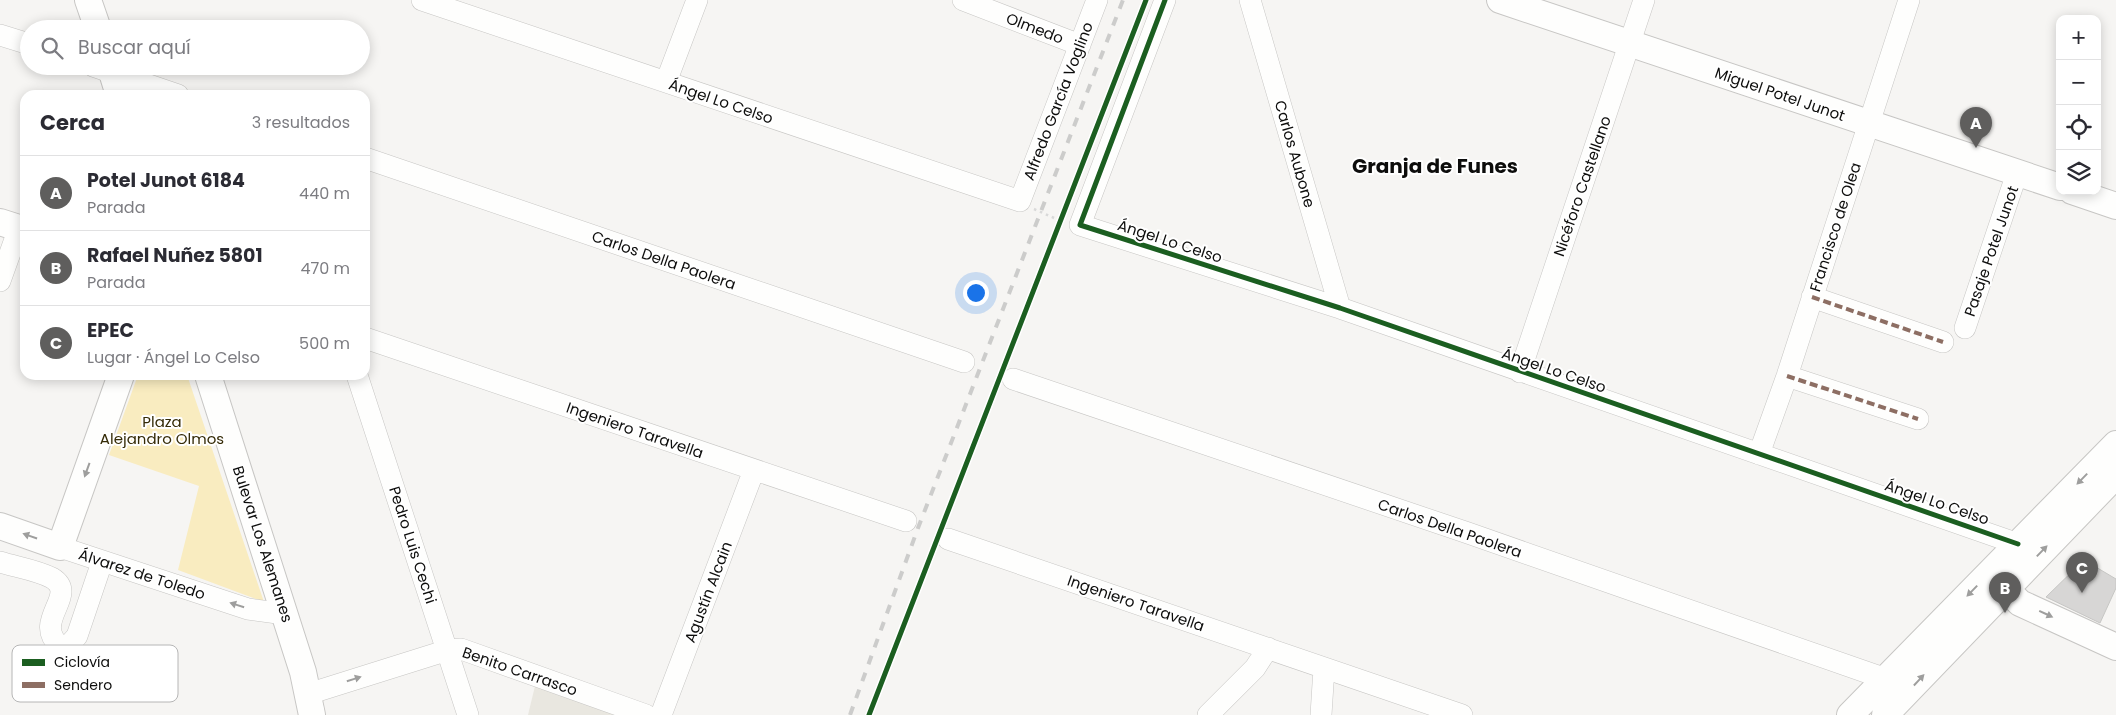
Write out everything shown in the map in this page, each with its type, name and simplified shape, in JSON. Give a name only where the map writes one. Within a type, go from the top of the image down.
[{"type":"main road","points":[[88,0],[95,20]]},
{"type":"main road","name":"Miguel Potel Junot","points":[[1500,0],[1534,6],[1630,43],[2056,186]]},
{"type":"main road","points":[[2084,195],[2116,206]]},
{"type":"main road","points":[[60,547],[119,380]]},
{"type":"main road","name":"Bulevar Los Alemanes","points":[[210,380],[285,614],[312,708]]},
{"type":"main road","points":[[1850,715],[2116,444]]},
{"type":"main road","points":[[1885,715],[2116,475]]},
{"type":"main road","name":"Álvarez de Toledo","points":[[0,526],[60,547]]},
{"type":"main road","points":[[2018,544],[2008,586],[2013,596],[2020,603],[2116,647]]},
{"type":"street","name":"Ángel Lo Celso","points":[[422,0],[1020,201]]},
{"type":"street","points":[[666,82],[697,0]]},
{"type":"street","name":"Olmedo","points":[[962,0],[1080,45]]},
{"type":"street","name":"Alfredo García Voglino","points":[[1020,201],[1097,0]]},
{"type":"street","points":[[1067,219],[1165,0]]},
{"type":"street","name":"Carlos Aubone","points":[[1250,0],[1340,308]]},
{"type":"street","name":"Nicéforo Castellano","points":[[1520,372],[1644,0]]},
{"type":"street","name":"Francisco de Olea","points":[[1759,454],[1787,376],[1909,0]]},
{"type":"street","points":[[0,34],[20,41]]},
{"type":"street","points":[[108,75],[160,90]]},
{"type":"street","name":"Carlos Della Paolera","points":[[370,160],[964,362]]},
{"type":"street","name":"Pasaje Potel Junot","points":[[1965,328],[2018,173]]},
{"type":"street","name":"Ángel Lo Celso","points":[[1067,219],[1340,308],[2018,544]]},
{"type":"street","points":[[0,281],[15,227]]},
{"type":"street","points":[[1812,297],[1943,342]]},
{"type":"street","name":"Ingeniero Taravella","points":[[370,340],[906,521]]},
{"type":"street","points":[[1787,376],[1918,418]]},
{"type":"street","name":"Carlos Della Paolera","points":[[1013,379],[1468,533],[1886,679]]},
{"type":"street","name":"Pedro Luis Cechi","points":[[359,380],[468,715]]},
{"type":"street","name":"Agustín Alcain","points":[[662,715],[754,470]]},
{"type":"street","name":"Ingeniero Taravella","points":[[948,539],[1462,715]]},
{"type":"street","name":"Álvarez de Toledo","points":[[60,547],[248,609],[285,614]]},
{"type":"street","points":[[0,562],[52,578],[60,587],[61,596],[49,628],[51,639],[59,645]]},
{"type":"street","points":[[69,645],[77,636],[102,562]]},
{"type":"street","points":[[1208,715],[1256,668],[1268,648]]},
{"type":"street","name":"Benito Carrasco","points":[[312,708],[448,650],[470,652],[646,715]]},
{"type":"street","points":[[1321,715],[1324,668]]},
{"type":"path","points":[[1020,201],[1067,219],[1056,230]]},
{"type":"shaded area","points":[[535,686],[618,715],[528,715]]},
{"type":"green space","name":"Plaza Alejandro Olmos","points":[[136,380],[189,380],[264,602],[178,570],[199,486],[109,455]]},
{"type":"building","points":[[2084,560],[2116,579],[2116,588],[2100,623],[2046,597]]},
{"type":"railway","points":[[850,715],[918,528],[1123,0]]},
{"type":"marked path","points":[[1812,297],[1943,342]]},
{"type":"marked path","points":[[1787,376],[1918,419]]},
{"type":"cycle path","points":[[869,715],[1146,0]]},
{"type":"cycle path","points":[[1165,0],[1080,225],[1340,308],[2018,544]]},
{"type":"place","name":"Potel Junot 6184","points":[[1976,148]]},
{"type":"place","name":"EPEC","points":[[2082,593]]},
{"type":"place","name":"Rafael Nuñez 5801","points":[[2005,613]]},
{"type":"district","name":"Granja de Funes","points":[[1435,166]]}]
